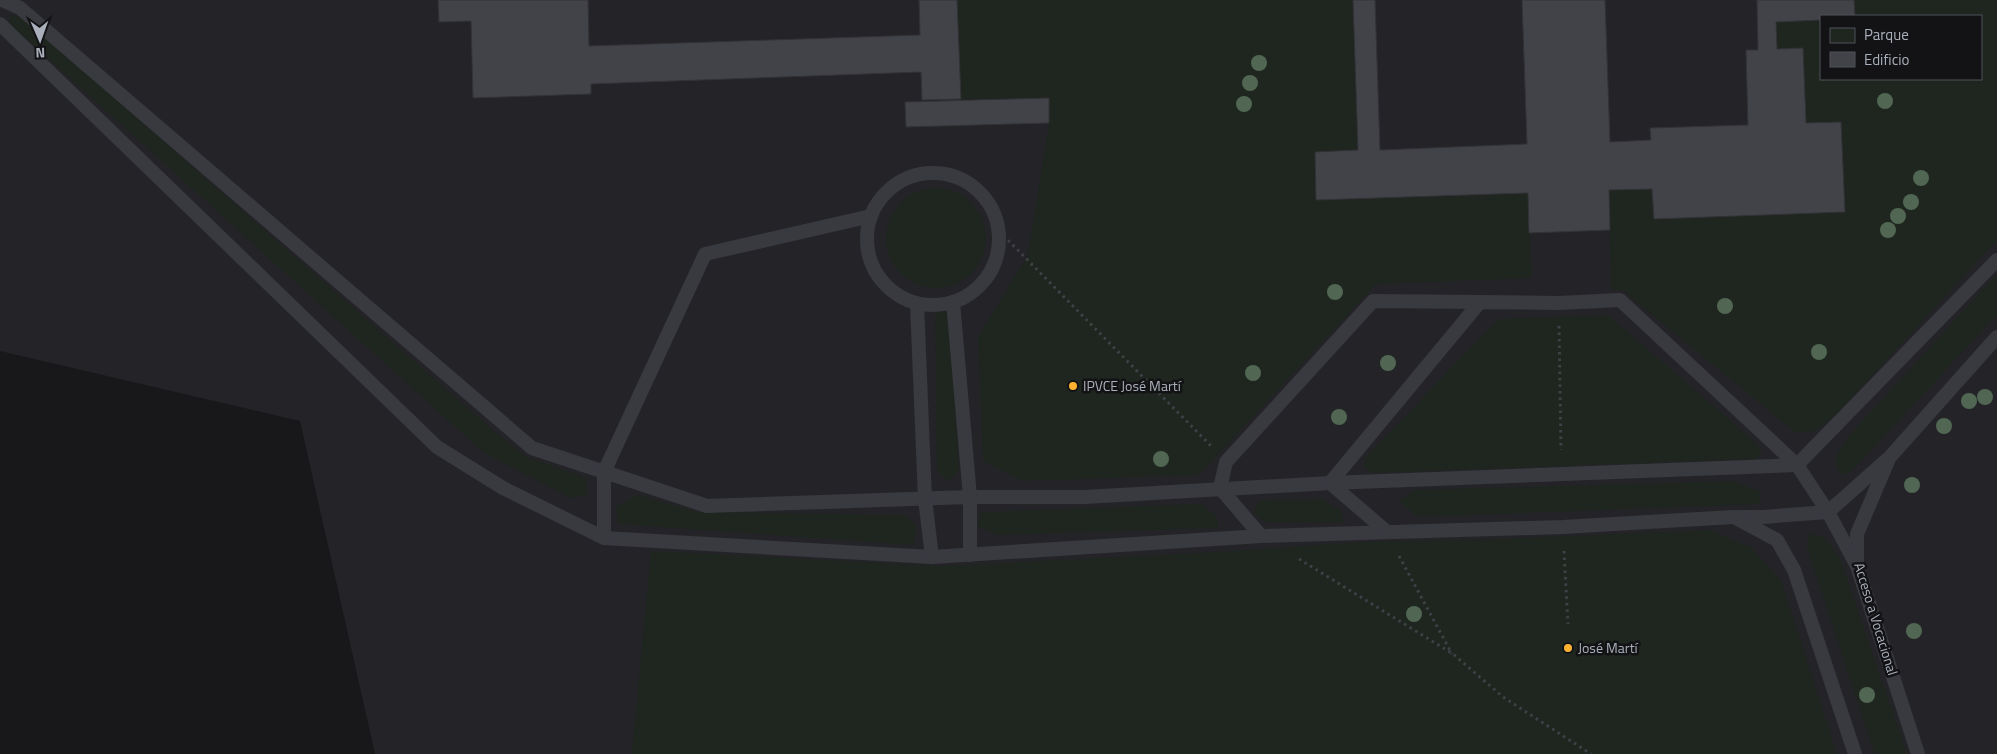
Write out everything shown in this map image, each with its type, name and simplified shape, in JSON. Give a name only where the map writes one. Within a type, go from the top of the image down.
[{"type":"lane","points":[[2,0],[20,8],[532,448],[707,506],[970,497],[1084,497],[1330,482],[1797,465],[1997,260]]},
{"type":"lane","points":[[0,24],[436,448],[503,488],[604,538],[932,557],[1261,536],[1563,527],[1733,517],[1763,518],[1828,512],[1890,457],[1997,337]]},
{"type":"lane","points":[[940,173],[951,175],[964,181],[983,195],[994,213],[999,231],[999,248],[993,269],[974,292],[953,302],[936,305],[917,304],[898,296],[888,288],[872,266],[866,238],[871,216],[886,193],[901,181],[918,175],[940,173]]},
{"type":"lane","points":[[604,538],[604,472],[704,254],[871,216]]},
{"type":"lane","points":[[1220,488],[1226,462],[1372,301],[1558,303],[1620,300],[1797,465],[1828,512],[1857,566]]},
{"type":"lane","points":[[953,302],[970,497],[970,555]]},
{"type":"lane","points":[[1330,482],[1480,302]]},
{"type":"lane","points":[[917,304],[925,499],[932,557]]},
{"type":"lane","name":"Acceso a Vocacional","points":[[1890,457],[1857,534],[1857,566],[1918,754]]},
{"type":"lane","points":[[1330,482],[1386,531]]},
{"type":"lane","points":[[1220,488],[1261,536]]},
{"type":"lane","points":[[1733,517],[1776,540],[1794,570],[1854,754]]},
{"type":"path","points":[[999,231],[1226,462]]},
{"type":"path","points":[[1386,531],[1453,654]]},
{"type":"path","points":[[1295,556],[1453,654],[1503,697],[1591,754]]},
{"type":"shaded area","name":"IPVCE José Martí","points":[[0,0],[1997,0],[1997,754],[375,754],[300,421],[0,351]]},
{"type":"green space","points":[[957,0],[1353,0],[1358,150],[1315,152],[1316,200],[1528,193],[1532,278],[1376,284],[1199,475],[1023,481],[983,461],[978,337],[1028,255],[1049,123],[1049,98],[961,99]]},
{"type":"green space","points":[[1854,0],[1997,0],[1997,240],[1836,415],[1815,431],[1796,433],[1622,290],[1611,290],[1609,190],[1652,189],[1654,219],[1844,212],[1841,122],[1806,123],[1803,48],[1777,49],[1776,22],[1820,20],[1820,80],[1982,80],[1982,15],[1855,15]]},
{"type":"green space","points":[[11,15],[23,18],[497,434],[527,457],[586,478],[588,494],[572,498],[484,453],[9,23]]},
{"type":"green space","points":[[936,188],[946,189],[964,196],[978,210],[985,228],[985,248],[978,266],[964,280],[946,287],[936,288],[926,287],[908,280],[894,266],[887,248],[886,238],[887,228],[894,210],[908,196],[926,189]]},
{"type":"green space","points":[[1997,274],[1997,315],[1853,470],[1843,475],[1836,468],[1836,457],[1846,439]]},
{"type":"green space","points":[[942,310],[949,311],[959,471],[948,481],[937,470],[935,315]]},
{"type":"green space","points":[[1608,315],[1747,435],[1762,451],[1757,459],[1373,473],[1363,467],[1366,457],[1498,319]]},
{"type":"green space","points":[[1735,481],[1760,492],[1760,504],[1418,517],[1399,501],[1416,490]]},
{"type":"green space","points":[[638,495],[697,512],[905,515],[917,525],[914,545],[618,524],[616,507]]},
{"type":"green space","points":[[1322,499],[1341,511],[1344,523],[1266,522],[1253,513],[1259,500]]},
{"type":"green space","points":[[1201,504],[1217,516],[1218,528],[998,535],[977,526],[982,512]]},
{"type":"green space","points":[[1710,530],[1752,548],[1781,581],[1837,754],[632,754],[651,551],[942,566],[1217,552],[1362,542],[1498,539]]},
{"type":"green space","points":[[1811,532],[1826,538],[1841,561],[1907,754],[1875,754],[1806,545]]},
{"type":"building","points":[[438,0],[588,0],[589,46],[920,35],[919,0],[957,0],[961,99],[922,100],[921,72],[591,84],[591,94],[473,98],[471,21],[439,22]]},
{"type":"building","points":[[1353,0],[1375,0],[1380,150],[1527,144],[1522,0],[1605,0],[1610,142],[1651,140],[1650,128],[1748,125],[1746,50],[1758,50],[1757,0],[1854,0],[1855,15],[1820,15],[1820,20],[1776,22],[1777,49],[1803,48],[1806,123],[1841,122],[1845,212],[1654,219],[1652,189],[1609,190],[1610,230],[1529,233],[1528,193],[1316,200],[1315,152],[1358,150]]},
{"type":"building","points":[[1049,98],[1049,123],[906,127],[905,102]]},
{"type":"place","name":"IPVCE José Martí","points":[[1073,386]]},
{"type":"place","name":"José Martí","points":[[1568,648]]}]
